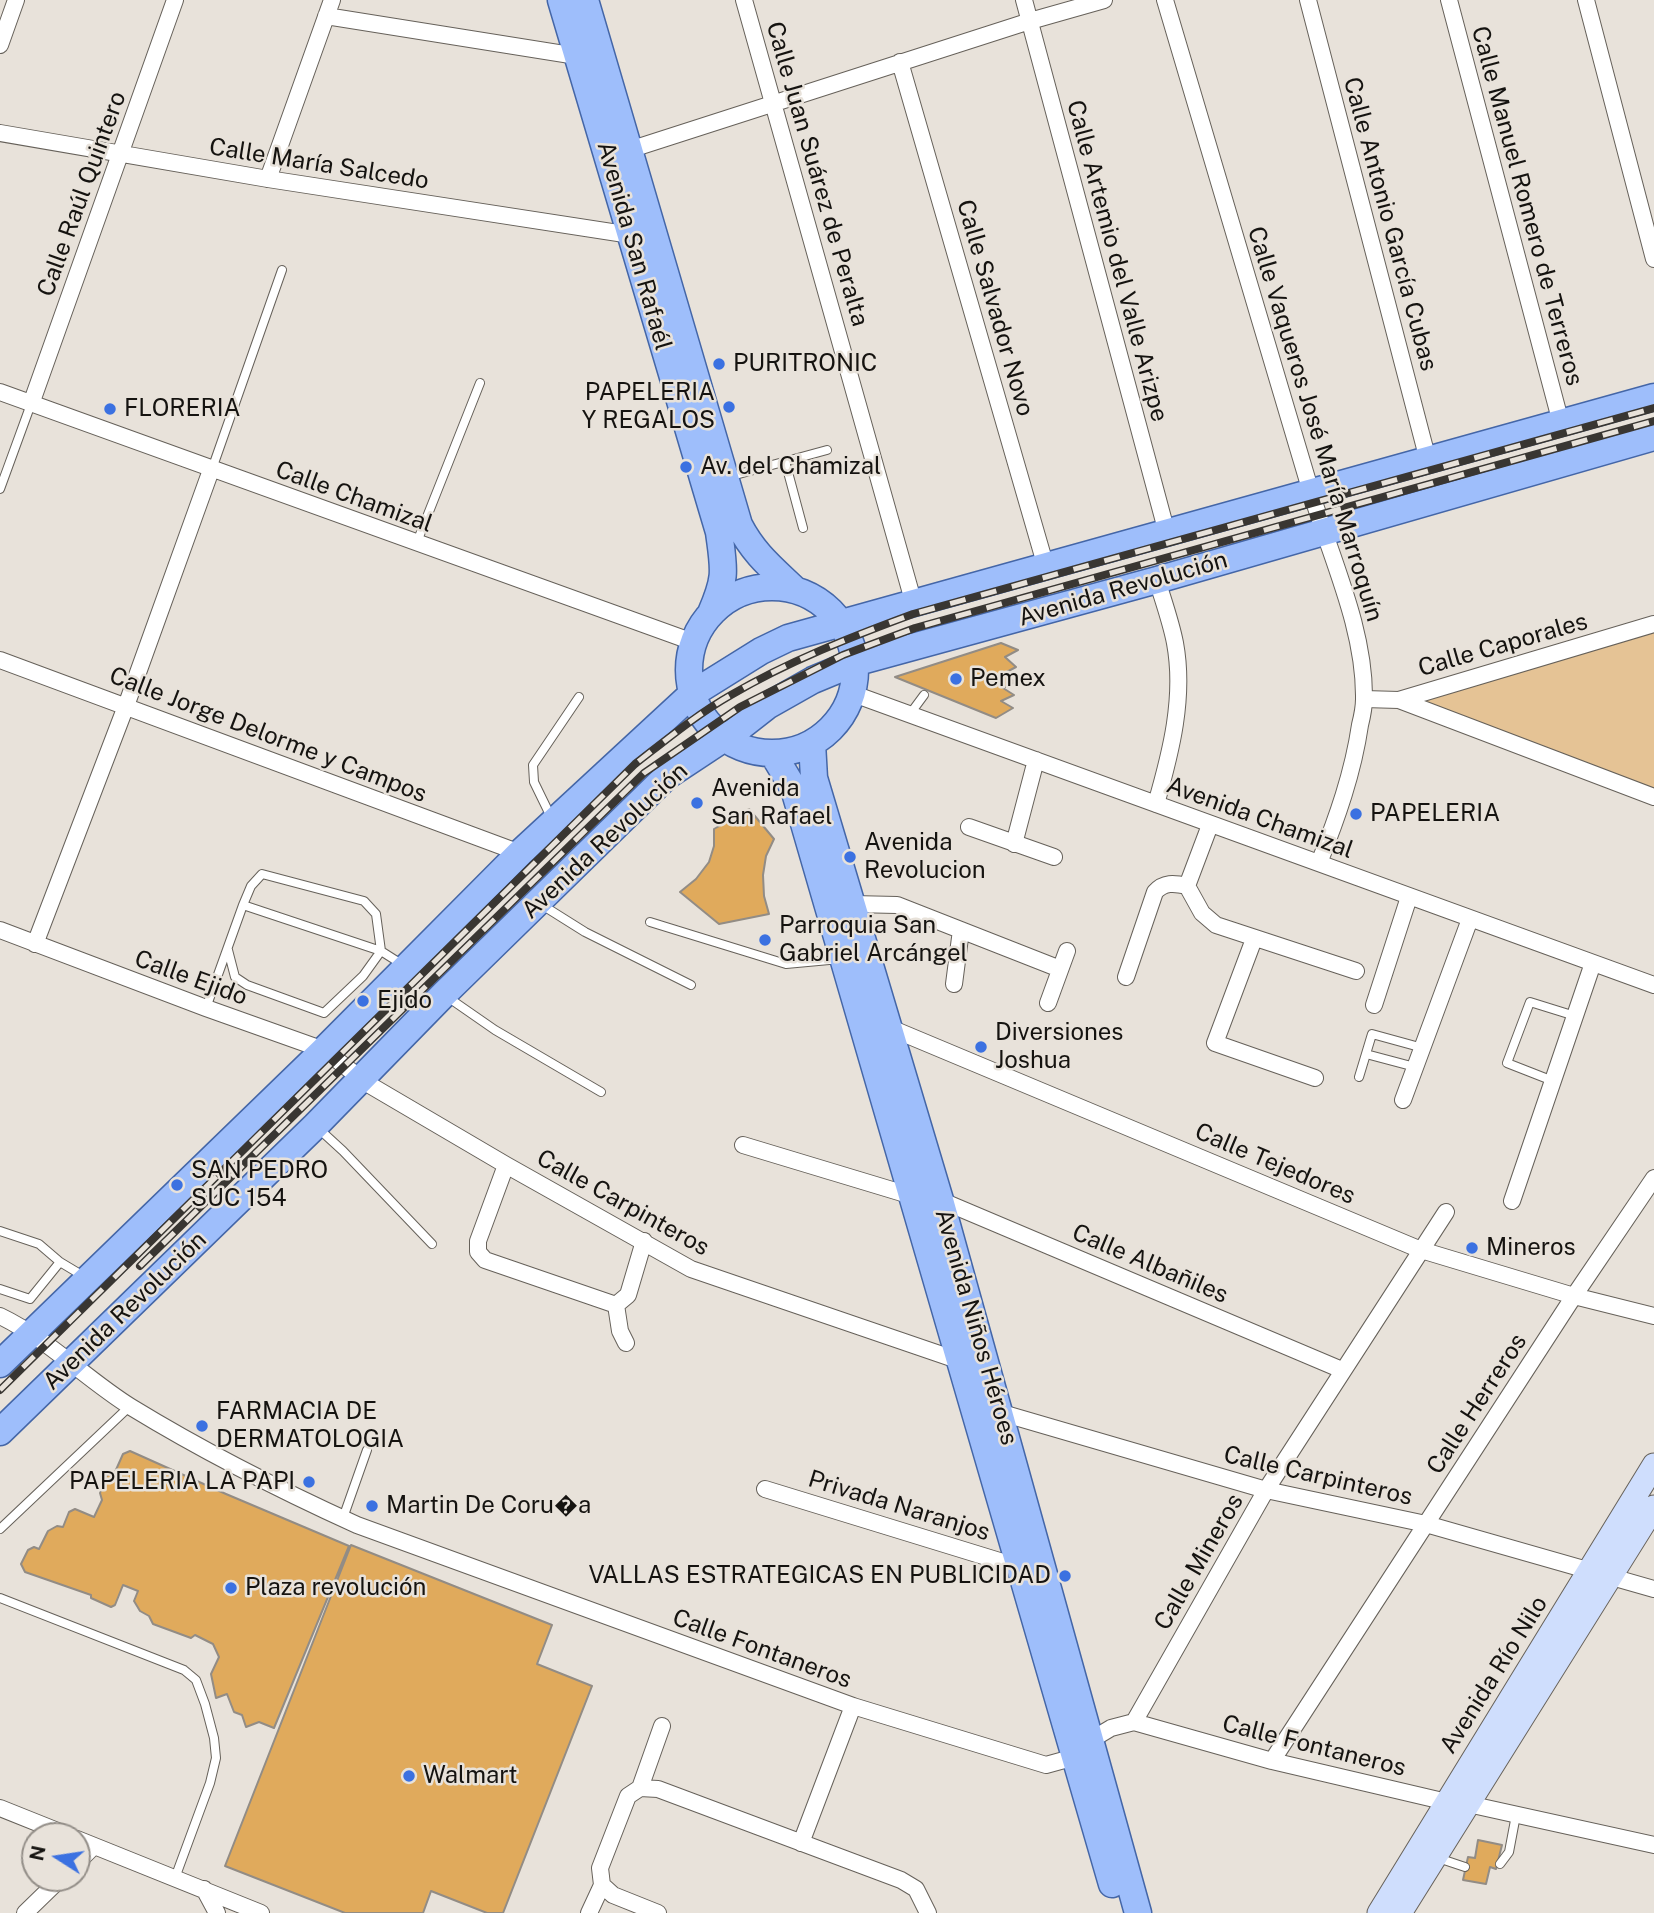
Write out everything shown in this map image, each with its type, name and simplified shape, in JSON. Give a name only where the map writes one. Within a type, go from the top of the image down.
[{"type":"main road","name":"Avenida San Rafaél","points":[[561,0],[590,58],[739,525],[748,543],[761,559],[795,590]]},
{"type":"main road","name":"Avenida San Rafaél","points":[[585,0],[590,58]]},
{"type":"main road","name":"Avenida San Rafaél","points":[[620,157],[631,235],[719,532],[725,573],[711,613]]},
{"type":"main road","name":"Avenida Revolución","points":[[0,1364],[324,1050],[553,822],[692,694],[761,651],[788,638],[1654,397]]},
{"type":"main road","name":"Avenida Revolución","points":[[0,1432],[315,1126],[359,1078],[667,776],[789,692],[854,663],[940,644],[1654,437]]},
{"type":"main road","points":[[777,586],[795,590],[825,606],[841,625],[848,638],[854,663],[851,693],[846,708],[835,724],[812,743],[793,751],[773,754],[755,752],[738,746],[709,725],[692,694],[688,669],[693,642],[711,613],[729,598],[761,587],[777,586]]},
{"type":"main road","name":"Avenida Niños Héroes","points":[[812,743],[814,779],[940,1200],[1000,1412],[1083,1748],[1120,1913]]},
{"type":"main road","name":"Avenida Niños Héroes","points":[[773,754],[793,789],[1019,1567],[1138,1913]]},
{"type":"main road","name":"Avenida Río Nilo","points":[[1379,1913],[1457,1803],[1600,1573],[1654,1465]]},
{"type":"main road","name":"Avenida Río Nilo","points":[[1600,1573],[1654,1507]]},
{"type":"main road","name":"Avenida Río Nilo","points":[[1400,1913],[1435,1857],[1457,1803]]},
{"type":"street","points":[[0,45],[16,0]]},
{"type":"street","name":"Calle Raúl Quintero","points":[[32,404],[175,0]]},
{"type":"street","points":[[268,179],[332,0]]},
{"type":"street","name":"Calle Juan Suárez de Peralta","points":[[744,0],[914,604]]},
{"type":"street","name":"Calle Artemio del Valle Arizpe","points":[[1024,0],[1167,533]]},
{"type":"street","points":[[620,157],[774,102],[1104,0]]},
{"type":"street","name":"Calle Vaqueros José María Marroquín","points":[[1166,0],[1323,532],[1345,586],[1360,657],[1364,699],[1357,743],[1339,811],[1319,863]]},
{"type":"street","name":"Calle Antonio García Cubas","points":[[1308,0],[1428,460]]},
{"type":"street","name":"Calle Manuel Romero de Terreros","points":[[1449,0],[1561,423]]},
{"type":"street","points":[[1586,0],[1654,259]]},
{"type":"street","points":[[326,16],[590,58]]},
{"type":"street","name":"Calle Salvador Novo","points":[[900,62],[1046,567]]},
{"type":"street","name":"Calle María Salcedo","points":[[0,133],[268,179],[631,235]]},
{"type":"street","name":"Calle Chamizal","points":[[0,392],[693,642]]},
{"type":"street","points":[[35,944],[126,706],[211,470]]},
{"type":"street","points":[[1156,804],[1170,757],[1179,692],[1175,643],[1157,580]]},
{"type":"street","name":"Calle Caporales","points":[[1364,699],[1399,699],[1654,624]]},
{"type":"street","name":"Calle Jorge Delorme y Campos","points":[[0,660],[520,853]]},
{"type":"street","name":"Avenida Chamizal","points":[[851,693],[1654,985]]},
{"type":"street","points":[[1399,699],[1654,797]]},
{"type":"street","points":[[1014,844],[1036,760]]},
{"type":"street","points":[[1187,886],[1210,825]]},
{"type":"street","points":[[969,827],[1054,856]]},
{"type":"street","points":[[1126,977],[1155,892],[1166,884],[1187,886]]},
{"type":"street","points":[[1187,886],[1208,921],[1254,939],[1356,971]]},
{"type":"street","points":[[1374,1005],[1409,897]]},
{"type":"street","points":[[852,904],[897,905],[1060,969]]},
{"type":"street","points":[[1403,1100],[1470,919]]},
{"type":"street","name":"Calle Ejido","points":[[0,930],[206,1009],[324,1050],[359,1078]]},
{"type":"street","points":[[954,984],[961,930]]},
{"type":"street","points":[[1254,939],[1215,1043],[1315,1078]]},
{"type":"street","points":[[1048,1003],[1067,951]]},
{"type":"street","points":[[1512,1201],[1593,963]]},
{"type":"street","name":"Calle Tejedores","points":[[888,1027],[1421,1250],[1574,1296],[1654,1316]]},
{"type":"street","name":"Calle Carpinteros","points":[[359,1078],[506,1165],[691,1269],[960,1361]]},
{"type":"street","points":[[743,1145],[912,1196]]},
{"type":"street","points":[[506,1165],[478,1241],[478,1252],[485,1260],[616,1305]]},
{"type":"street","name":"Calle Herreros","points":[[1272,1761],[1574,1296],[1654,1178]]},
{"type":"street","name":"Calle Albañiles","points":[[940,1200],[1342,1370]]},
{"type":"street","name":"Calle Mineros","points":[[1134,1722],[1266,1490],[1446,1212]]},
{"type":"street","points":[[616,1305],[628,1295],[644,1241]]},
{"type":"street","points":[[616,1305],[620,1331],[626,1343]]},
{"type":"street","name":"Calle Fontaneros","points":[[0,1316],[33,1334],[130,1406],[293,1496],[343,1518],[853,1706],[1046,1765],[1083,1748],[1111,1728],[1134,1722],[1272,1761],[1654,1845]]},
{"type":"street","name":"Calle Carpinteros","points":[[973,1404],[1266,1490],[1426,1524],[1654,1589]]},
{"type":"street","name":"Privada Naranjos","points":[[765,1489],[1019,1567]]},
{"type":"street","points":[[801,1843],[853,1706]]},
{"type":"street","points":[[589,1913],[601,1885],[600,1868],[609,1844],[628,1797],[640,1788],[662,1726]]},
{"type":"street","points":[[640,1788],[658,1789],[901,1880],[916,1889],[928,1913]]},
{"type":"street","points":[[0,1808],[34,1822]]},
{"type":"street","points":[[91,1845],[261,1913]]},
{"type":"street","points":[[91,1849],[94,1846]]},
{"type":"street","points":[[601,1885],[613,1895],[657,1913]]},
{"type":"street","points":[[204,1889],[217,1913]]},
{"type":"street","points":[[25,1913],[47,1892]]},
{"type":"lane","points":[[211,470],[282,270]]},
{"type":"lane","points":[[416,543],[480,383]]},
{"type":"lane","points":[[0,489],[32,404]]},
{"type":"lane","points":[[725,478],[827,450]]},
{"type":"lane","points":[[785,461],[803,528]]},
{"type":"lane","points":[[910,714],[924,695]]},
{"type":"lane","points":[[553,822],[534,782],[533,765],[579,697]]},
{"type":"lane","points":[[206,1009],[243,905],[251,886],[262,874],[364,901],[376,914],[381,951],[363,976],[324,1013],[247,985],[235,976],[228,950]]},
{"type":"lane","points":[[538,902],[585,932],[691,985]]},
{"type":"lane","points":[[243,905],[381,951],[407,968]]},
{"type":"lane","points":[[650,922],[786,964],[843,958]]},
{"type":"lane","points":[[444,994],[495,1030],[601,1092]]},
{"type":"lane","points":[[1553,1081],[1507,1063],[1530,1002],[1575,1016]]},
{"type":"lane","points":[[1359,1077],[1372,1034],[1423,1048]]},
{"type":"lane","points":[[1366,1054],[1415,1067]]},
{"type":"lane","points":[[315,1126],[343,1151],[432,1244]]},
{"type":"lane","points":[[0,1231],[39,1244],[60,1262],[87,1279]]},
{"type":"lane","points":[[0,1289],[30,1298],[60,1262]]},
{"type":"lane","points":[[0,1530],[130,1406]]},
{"type":"lane","points":[[343,1518],[366,1450]]},
{"type":"lane","points":[[0,1598],[184,1670],[196,1681],[214,1738],[216,1758],[210,1783],[176,1878]]},
{"type":"lane","points":[[1500,1864],[1509,1852],[1516,1814]]},
{"type":"lane","points":[[1435,1857],[1465,1867]]},
{"type":"shaded area","points":[[1654,629],[1654,793],[1399,700]]},
{"type":"building","name":"Pemex","points":[[1001,643],[1018,650],[1005,657],[1016,667],[1003,674],[1015,682],[1003,688],[1014,695],[1001,701],[1013,708],[996,718],[895,677]]},
{"type":"building","points":[[749,809],[774,839],[766,856],[763,875],[764,896],[769,914],[719,924],[680,892],[696,879],[709,862],[714,846],[714,829]]},
{"type":"building","name":"Plaza revolución","points":[[130,1451],[349,1546],[274,1728],[259,1722],[246,1727],[242,1715],[234,1712],[227,1694],[216,1698],[211,1674],[219,1657],[213,1644],[195,1635],[191,1638],[153,1624],[134,1601],[138,1591],[123,1585],[115,1605],[111,1607],[91,1598],[91,1595],[25,1572],[21,1564],[28,1550],[34,1547],[39,1549],[48,1531],[57,1526],[63,1527],[69,1512],[75,1509],[94,1517],[102,1500],[100,1493],[107,1475],[115,1472],[123,1454]]},
{"type":"building","name":"Walmart","points":[[351,1545],[552,1625],[537,1664],[592,1686],[503,1913],[487,1913],[431,1891],[423,1913],[345,1913],[225,1866]]},
{"type":"building","points":[[1478,1840],[1502,1845],[1496,1869],[1490,1867],[1486,1884],[1463,1880],[1468,1857],[1475,1858]]},
{"type":"railway","points":[[0,1390],[635,764],[693,719],[731,695],[798,660],[913,614],[1654,408]]},
{"type":"railway","points":[[140,1266],[644,773],[740,707],[843,655],[915,628],[1654,421]]},
{"type":"place","name":"PURITRONIC","points":[[719,364]]},
{"type":"place","name":"PAPELERIA Y REGALOS","points":[[729,407]]},
{"type":"place","name":"FLORERIA","points":[[110,409]]},
{"type":"place","name":"Av. del Chamizal","points":[[686,467]]},
{"type":"place","name":"Pemex","points":[[956,679]]},
{"type":"place","name":"Avenida San Rafael","points":[[697,803]]},
{"type":"place","name":"PAPELERIA","points":[[1356,814]]},
{"type":"place","name":"Avenida Revolucion","points":[[850,857]]},
{"type":"place","name":"Parroquia San Gabriel Arcángel","points":[[765,940]]},
{"type":"place","name":"Ejido","points":[[363,1001]]},
{"type":"place","name":"Diversiones Joshua","points":[[981,1047]]},
{"type":"place","name":"SAN PEDRO SUC 154","points":[[177,1185]]},
{"type":"place","name":"Mineros","points":[[1472,1248]]},
{"type":"place","name":"FARMACIA DE DERMATOLOGIA","points":[[202,1426]]},
{"type":"place","name":"PAPELERIA LA PAPI","points":[[309,1482]]},
{"type":"place","name":"Martin De Coru�a","points":[[372,1506]]},
{"type":"place","name":"VALLAS ESTRATEGICAS EN PUBLICIDAD","points":[[1065,1576]]},
{"type":"place","name":"Plaza revolución","points":[[231,1588]]},
{"type":"place","name":"Walmart","points":[[409,1776]]}]
